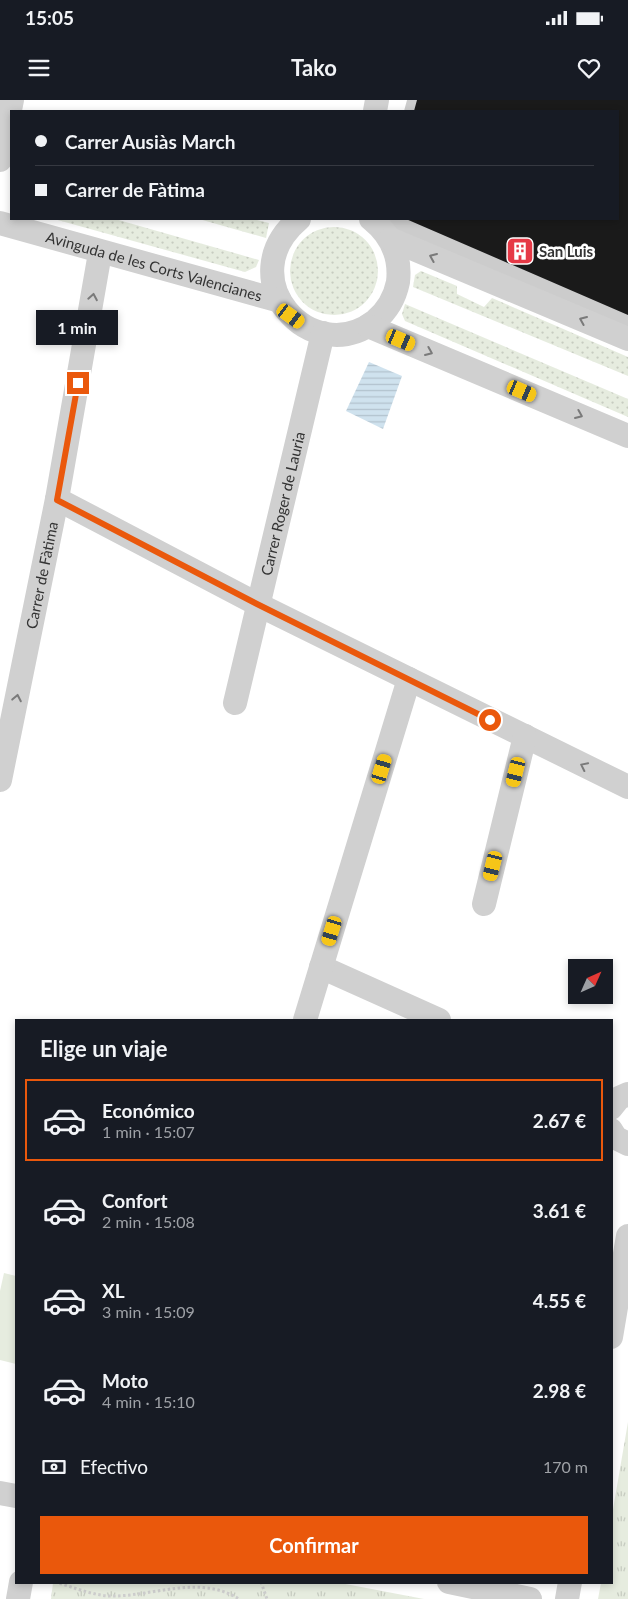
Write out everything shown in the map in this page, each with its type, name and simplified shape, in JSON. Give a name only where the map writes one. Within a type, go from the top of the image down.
[{"type":"street","points":[[0,160],[9,130]]},
{"type":"street","points":[[298,220],[287,229],[276,247],[272,275],[273,284],[280,301],[291,316],[306,327],[323,333],[339,334],[354,332],[368,326],[390,304],[396,290],[399,272],[397,255],[390,239],[372,220]]},
{"type":"street","name":"Avinguda de les Corts Valencianes","points":[[0,223],[100,253],[280,301]]},
{"type":"street","points":[[390,239],[628,339]]},
{"type":"street","name":"Carrer de Fàtima","points":[[0,780],[5,731],[57,500],[100,253]]},
{"type":"street","points":[[368,326],[628,436]]},
{"type":"street","name":"Carrer Roger de Lauria","points":[[235,703],[257,604],[323,333]]},
{"type":"street","points":[[57,500],[257,604],[628,787]]},
{"type":"street","points":[[305,1019],[410,679]]},
{"type":"street","points":[[484,904],[525,736]]},
{"type":"street","points":[[321,967],[437,1019]]},
{"type":"street","points":[[613,1324],[628,1236]]},
{"type":"street","points":[[0,1493],[15,1496]]},
{"type":"street","points":[[18,1599],[22,1584]]},
{"type":"street","points":[[459,1584],[530,1599],[534,1584]]},
{"type":"street","points":[[567,1599],[570,1584]]},
{"type":"path","points":[[63,1584],[113,1597],[172,1589],[210,1587],[239,1599]]},
{"type":"path","points":[[262,1584],[268,1599]]},
{"type":"green space","points":[[58,220],[119,220],[259,260],[256,267],[245,272]]},
{"type":"green space","points":[[203,220],[257,220],[269,223],[266,238]]},
{"type":"green space","points":[[334,227],[351,231],[365,240],[374,254],[378,271],[374,288],[365,302],[351,311],[334,315],[317,311],[303,302],[294,288],[290,271],[294,254],[303,240],[317,231]]},
{"type":"green space","points":[[421,271],[457,286],[457,294],[484,307],[492,298],[628,357],[628,376],[413,287],[415,275]]},
{"type":"green space","points":[[405,304],[628,399],[628,417],[405,321],[402,314]]},
{"type":"green space","points":[[4,1273],[15,1276],[15,1364],[0,1360],[0,1291]]},
{"type":"green space","points":[[628,1422],[628,1599],[598,1599],[601,1584],[613,1584],[613,1509]]},
{"type":"green space","points":[[53,1584],[345,1584],[424,1599],[51,1599]]},
{"type":"water","points":[[369,362],[402,376],[383,429],[346,411]]},
{"type":"building","points":[[417,100],[628,100],[628,315],[408,220],[619,220],[619,110],[414,110]]},
{"type":"place","name":"San Luis","points":[[520,251]]},
{"type":"route","points":[[78,383],[57,500],[257,604],[490,720]]}]
